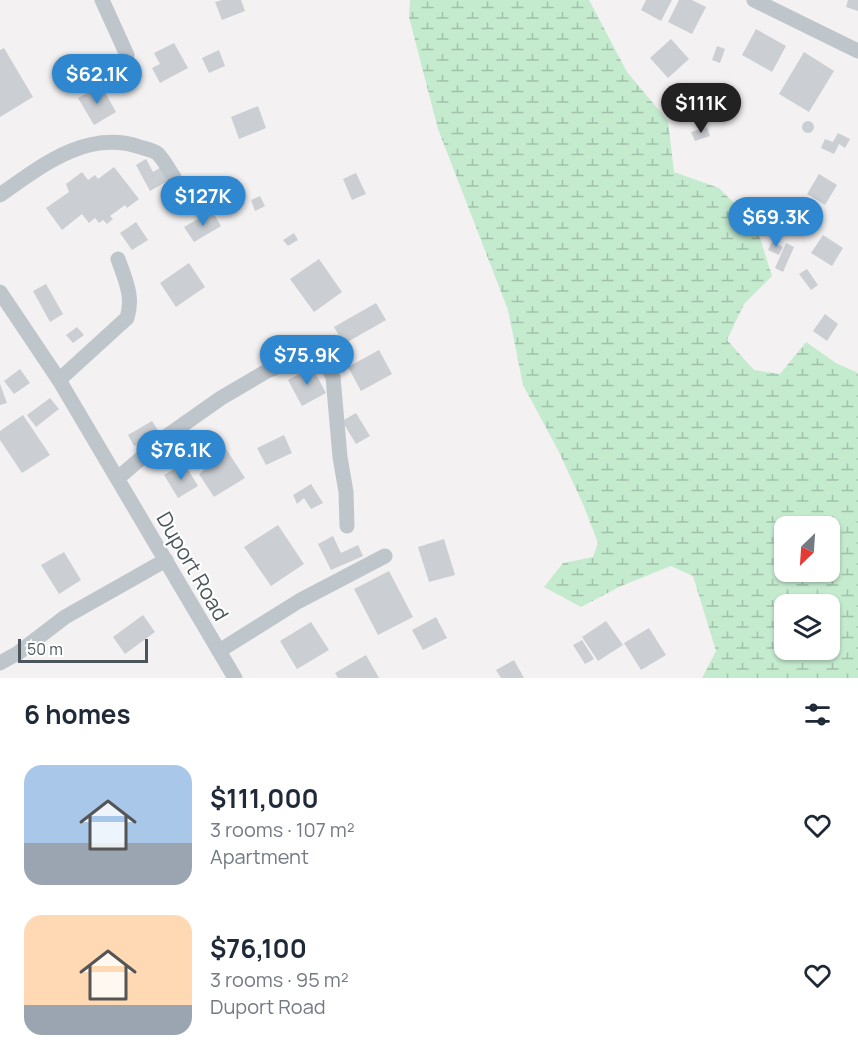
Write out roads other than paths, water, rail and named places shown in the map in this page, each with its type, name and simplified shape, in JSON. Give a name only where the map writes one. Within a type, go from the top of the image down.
[{"type":"street","points":[[102,0],[127,55]]},
{"type":"street","points":[[754,0],[858,51]]},
{"type":"street","points":[[0,195],[48,162],[70,150],[95,144],[129,143],[157,153],[174,177]]},
{"type":"street","points":[[59,380],[127,318],[131,307],[130,296],[118,259]]},
{"type":"street","name":"Duport Road","points":[[0,292],[59,380],[235,678]]},
{"type":"street","points":[[117,478],[167,436],[221,398],[267,370],[303,356],[316,357],[327,366],[333,378],[340,457],[346,492],[347,526]]},
{"type":"street","points":[[219,651],[299,601],[385,556]]},
{"type":"street","points":[[0,663],[18,653],[65,617],[166,560]]}]
